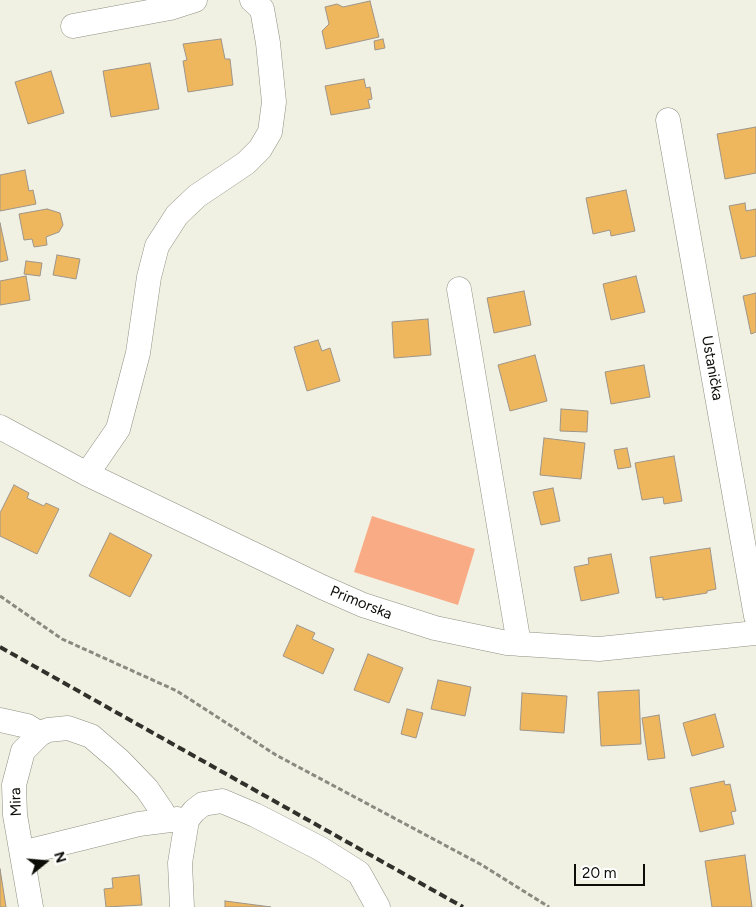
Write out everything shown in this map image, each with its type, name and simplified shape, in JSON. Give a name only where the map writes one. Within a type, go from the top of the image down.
[{"type":"street","points":[[73,26],[170,8],[195,0]]},
{"type":"street","points":[[87,474],[118,429],[138,353],[149,277],[157,246],[177,215],[197,196],[246,163],[260,149],[270,132],[274,102],[268,44],[262,9],[252,0]]},
{"type":"street","name":"Ustanička","points":[[668,120],[756,616]]},
{"type":"street","points":[[459,289],[519,644]]},
{"type":"street","name":"Primorska","points":[[0,427],[87,474],[363,605],[435,628],[519,644],[599,649],[756,633]]},
{"type":"street","points":[[0,720],[27,726],[40,734],[48,730],[68,728],[91,736],[119,760],[147,789],[162,811],[164,820]]},
{"type":"street","name":"Mira","points":[[31,907],[15,815],[14,785],[23,750],[40,734]]},
{"type":"street","points":[[182,907],[180,863],[186,826],[194,810],[203,804],[222,800],[321,849],[359,873],[378,907]]},
{"type":"street","points":[[22,853],[100,832],[164,820],[186,826]]},
{"type":"path","points":[[0,596],[62,639],[177,691],[276,755],[482,865],[549,907]]},
{"type":"shaded area","points":[[372,516],[475,549],[458,605],[354,572]]},
{"type":"building","points":[[370,1],[379,37],[326,49],[322,31],[329,24],[325,7],[337,4],[343,7]]},
{"type":"building","points":[[221,39],[225,59],[230,59],[233,85],[188,92],[183,61],[187,60],[183,44]]},
{"type":"building","points":[[383,39],[385,48],[375,50],[374,41]]},
{"type":"building","points":[[150,63],[159,109],[111,117],[103,71]]},
{"type":"building","points":[[51,71],[64,113],[28,124],[15,82]]},
{"type":"building","points":[[364,79],[366,88],[370,87],[372,99],[368,100],[370,108],[331,115],[325,86]]},
{"type":"building","points":[[756,127],[756,173],[725,179],[717,134]]},
{"type":"building","points":[[25,170],[29,191],[33,190],[36,204],[0,211],[0,175]]},
{"type":"building","points":[[626,190],[635,231],[611,236],[610,230],[593,234],[586,198]]},
{"type":"building","points":[[745,203],[746,211],[756,209],[756,256],[741,259],[729,206]]},
{"type":"building","points":[[47,209],[60,213],[63,225],[59,232],[46,237],[47,245],[34,247],[32,239],[24,240],[19,214]]},
{"type":"building","points":[[0,223],[8,260],[0,262]]},
{"type":"building","points":[[57,255],[80,259],[76,279],[53,275]]},
{"type":"building","points":[[26,261],[42,263],[40,276],[24,274]]},
{"type":"building","points":[[26,276],[30,300],[0,305],[0,281]]},
{"type":"building","points":[[636,276],[645,312],[611,320],[603,284]]},
{"type":"building","points":[[524,291],[531,325],[494,333],[487,298]]},
{"type":"building","points":[[756,293],[756,332],[751,334],[743,296]]},
{"type":"building","points":[[428,319],[431,355],[394,358],[392,322]]},
{"type":"building","points":[[318,340],[322,351],[330,348],[340,381],[307,391],[294,347]]},
{"type":"building","points":[[535,355],[547,401],[510,411],[498,365]]},
{"type":"building","points":[[644,365],[650,397],[611,404],[605,372]]},
{"type":"building","points":[[561,409],[588,411],[587,432],[560,431]]},
{"type":"building","points":[[544,438],[585,443],[581,479],[540,475]]},
{"type":"building","points":[[627,448],[631,467],[618,469],[614,450]]},
{"type":"building","points":[[674,456],[682,501],[664,504],[663,497],[642,500],[635,463]]},
{"type":"building","points":[[14,485],[29,493],[27,498],[44,506],[46,503],[59,509],[37,554],[0,536],[0,513]]},
{"type":"building","points":[[553,488],[560,521],[541,525],[533,492]]},
{"type":"building","points":[[110,533],[152,555],[130,597],[89,576]]},
{"type":"building","points":[[710,548],[716,589],[707,591],[707,593],[663,600],[663,597],[656,598],[650,557]]},
{"type":"building","points":[[611,554],[619,593],[581,601],[574,567],[589,564],[588,558]]},
{"type":"building","points":[[297,625],[315,633],[312,639],[334,649],[323,674],[283,656]]},
{"type":"building","points":[[368,654],[403,668],[389,703],[354,690]]},
{"type":"building","points":[[438,680],[471,687],[465,716],[431,709]]},
{"type":"building","points":[[639,690],[641,744],[601,746],[598,692]]},
{"type":"building","points":[[522,693],[567,696],[564,733],[520,730]]},
{"type":"building","points":[[407,709],[423,713],[416,738],[401,734]]},
{"type":"building","points":[[715,714],[724,747],[692,756],[683,723]]},
{"type":"building","points":[[659,715],[665,758],[648,760],[642,718]]},
{"type":"building","points":[[724,781],[725,785],[730,784],[736,811],[731,812],[734,824],[700,832],[690,788]]},
{"type":"building","points":[[745,855],[752,907],[712,907],[705,861]]},
{"type":"building","points":[[0,869],[6,907],[0,907]]},
{"type":"building","points":[[139,875],[142,905],[106,907],[104,889],[113,888],[112,878]]},
{"type":"building","points":[[225,901],[271,907],[225,907]]},
{"type":"railway","points":[[0,647],[463,907]]}]
